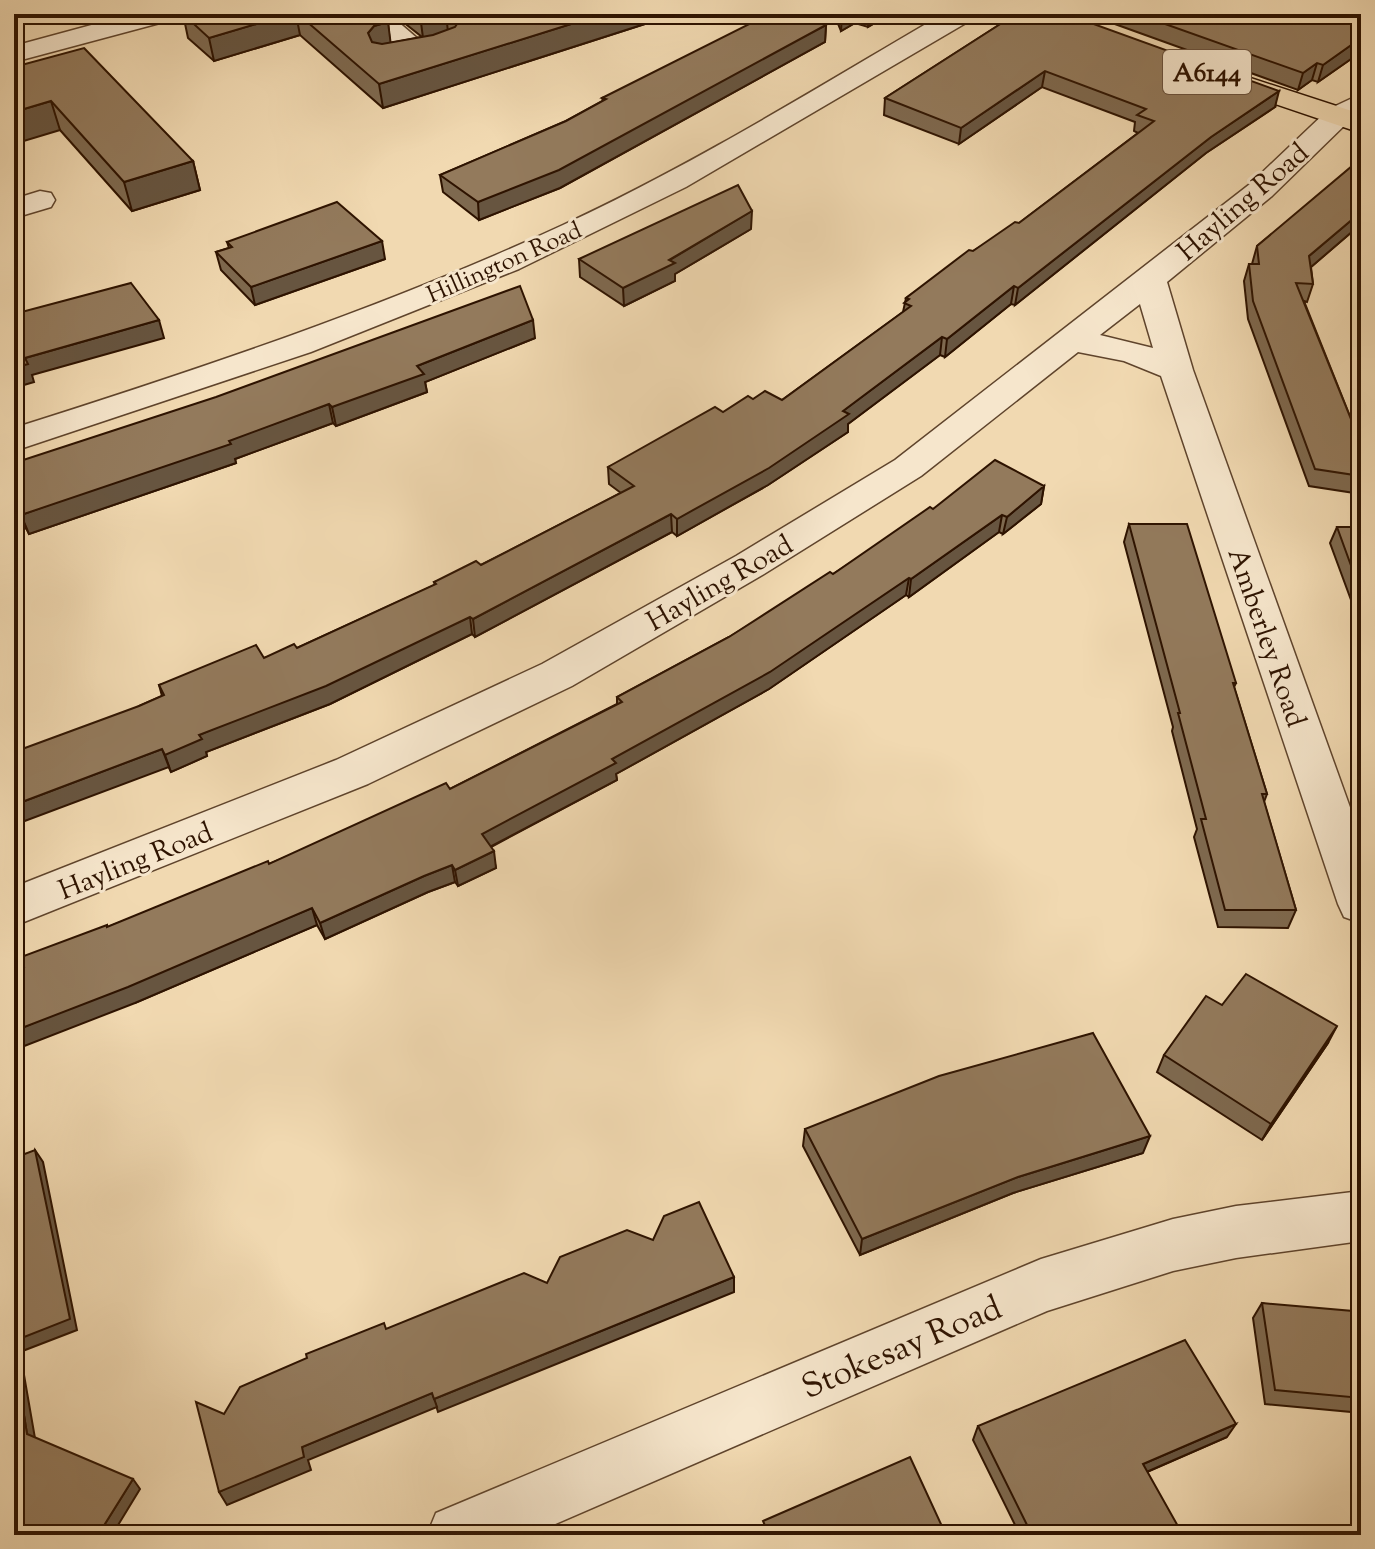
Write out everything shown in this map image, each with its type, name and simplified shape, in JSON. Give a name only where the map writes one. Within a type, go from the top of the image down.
[{"type":"main road","name":"A6144","points":[[1194,67],[1354,114]]},
{"type":"street","points":[[15,52],[162,14]]},
{"type":"street","points":[[373,14],[418,51]]},
{"type":"street","name":"Hillington Road","points":[[14,440],[240,368],[420,299],[576,232],[711,163],[962,14]]},
{"type":"street","points":[[388,58],[447,43]]},
{"type":"street","name":"Hayling Road","points":[[14,907],[352,772],[557,675],[750,565],[908,468],[1067,341],[1150,280],[1354,114]]},
{"type":"street","name":"Amberley Road","points":[[1150,280],[1176,370],[1361,904]]},
{"type":"street","points":[[1067,341],[1127,350],[1153,358],[1176,370]]},
{"type":"street","name":"Stokesay Road","points":[[458,1535],[1041,1286],[1173,1245],[1236,1232],[1361,1216]]},
{"type":"building","points":[[183,14],[290,14],[209,38]]},
{"type":"building","points":[[298,14],[378,14],[388,22],[374,26],[368,33],[372,42],[382,44],[433,35],[455,27],[461,18],[458,14],[603,14],[379,84]]},
{"type":"building","points":[[769,14],[820,14],[826,25],[559,170],[478,202],[440,175],[566,121],[606,99],[602,98]]},
{"type":"building","points":[[1016,14],[1066,14],[1279,91],[1211,137],[1018,288],[1014,286],[947,339],[942,337],[843,411],[849,414],[769,468],[677,519],[671,514],[473,619],[470,617],[326,686],[199,735],[202,739],[165,755],[162,749],[14,805],[14,752],[164,695],[159,685],[256,645],[264,658],[294,644],[297,648],[436,584],[434,582],[476,561],[481,565],[634,486],[608,467],[715,407],[723,412],[748,396],[753,399],[765,391],[782,400],[911,306],[904,303],[909,299],[906,298],[969,250],[973,251],[1015,222],[1019,223],[1154,121],[1137,115],[1146,109],[1045,71],[961,128],[885,98]]},
{"type":"building","points":[[1137,14],[1296,14],[1303,17],[1309,14],[1361,14],[1361,38],[1323,65],[1317,63],[1303,73]]},
{"type":"building","points":[[84,48],[193,161],[124,182],[51,101],[14,112],[14,67]]},
{"type":"building","points":[[1358,161],[1361,162],[1361,212],[1309,256],[1313,284],[1296,283],[1361,444],[1361,476],[1315,469],[1253,301],[1249,264],[1259,264],[1257,246]]},
{"type":"building","points":[[738,185],[752,211],[669,260],[675,263],[623,288],[579,259]]},
{"type":"building","points":[[337,202],[382,241],[251,287],[216,252],[232,247],[227,242]]},
{"type":"building","points":[[131,283],[159,320],[25,358],[28,364],[14,368],[14,314]]},
{"type":"building","points":[[520,286],[533,320],[417,366],[424,374],[332,407],[329,404],[229,441],[231,444],[21,515],[18,509],[14,511],[14,463],[216,397]]},
{"type":"building","points":[[995,460],[1044,486],[1007,517],[1002,515],[770,672],[612,759],[616,763],[482,834],[494,851],[455,870],[452,865],[424,876],[320,923],[312,908],[128,987],[14,1031],[14,970],[24,967],[21,957],[107,927],[268,861],[269,864],[446,783],[450,789],[622,702],[617,697],[729,637],[830,572],[833,574],[930,507],[933,509]]},
{"type":"building","points":[[1129,524],[1187,524],[1236,683],[1233,683],[1267,794],[1262,794],[1296,910],[1225,910],[1201,819],[1206,819],[1180,713]]},
{"type":"building","points":[[1337,527],[1361,527],[1361,593]]},
{"type":"building","points":[[1246,974],[1337,1026],[1271,1124],[1164,1055],[1206,996],[1222,1005]]},
{"type":"building","points":[[1093,1033],[1150,1136],[1018,1177],[862,1239],[805,1129],[939,1076]]},
{"type":"building","points":[[35,1150],[70,1319],[14,1341],[14,1158]]},
{"type":"building","points":[[699,1202],[734,1277],[434,1399],[432,1393],[302,1447],[304,1457],[219,1492],[196,1402],[224,1414],[240,1387],[307,1358],[306,1354],[384,1323],[386,1329],[524,1273],[547,1283],[560,1257],[627,1230],[653,1240],[664,1216]]},
{"type":"building","points":[[1262,1303],[1353,1311],[1358,1333],[1361,1333],[1361,1398],[1275,1390]]},
{"type":"building","points":[[1185,1340],[1236,1424],[1143,1464],[1179,1528],[1163,1535],[1129,1535],[1127,1530],[1116,1535],[1032,1535],[978,1426]]},
{"type":"building","points":[[14,1353],[27,1434],[133,1479],[98,1535],[14,1535]]},
{"type":"building","points":[[910,1457],[946,1535],[750,1535],[766,1528],[763,1521]]}]
